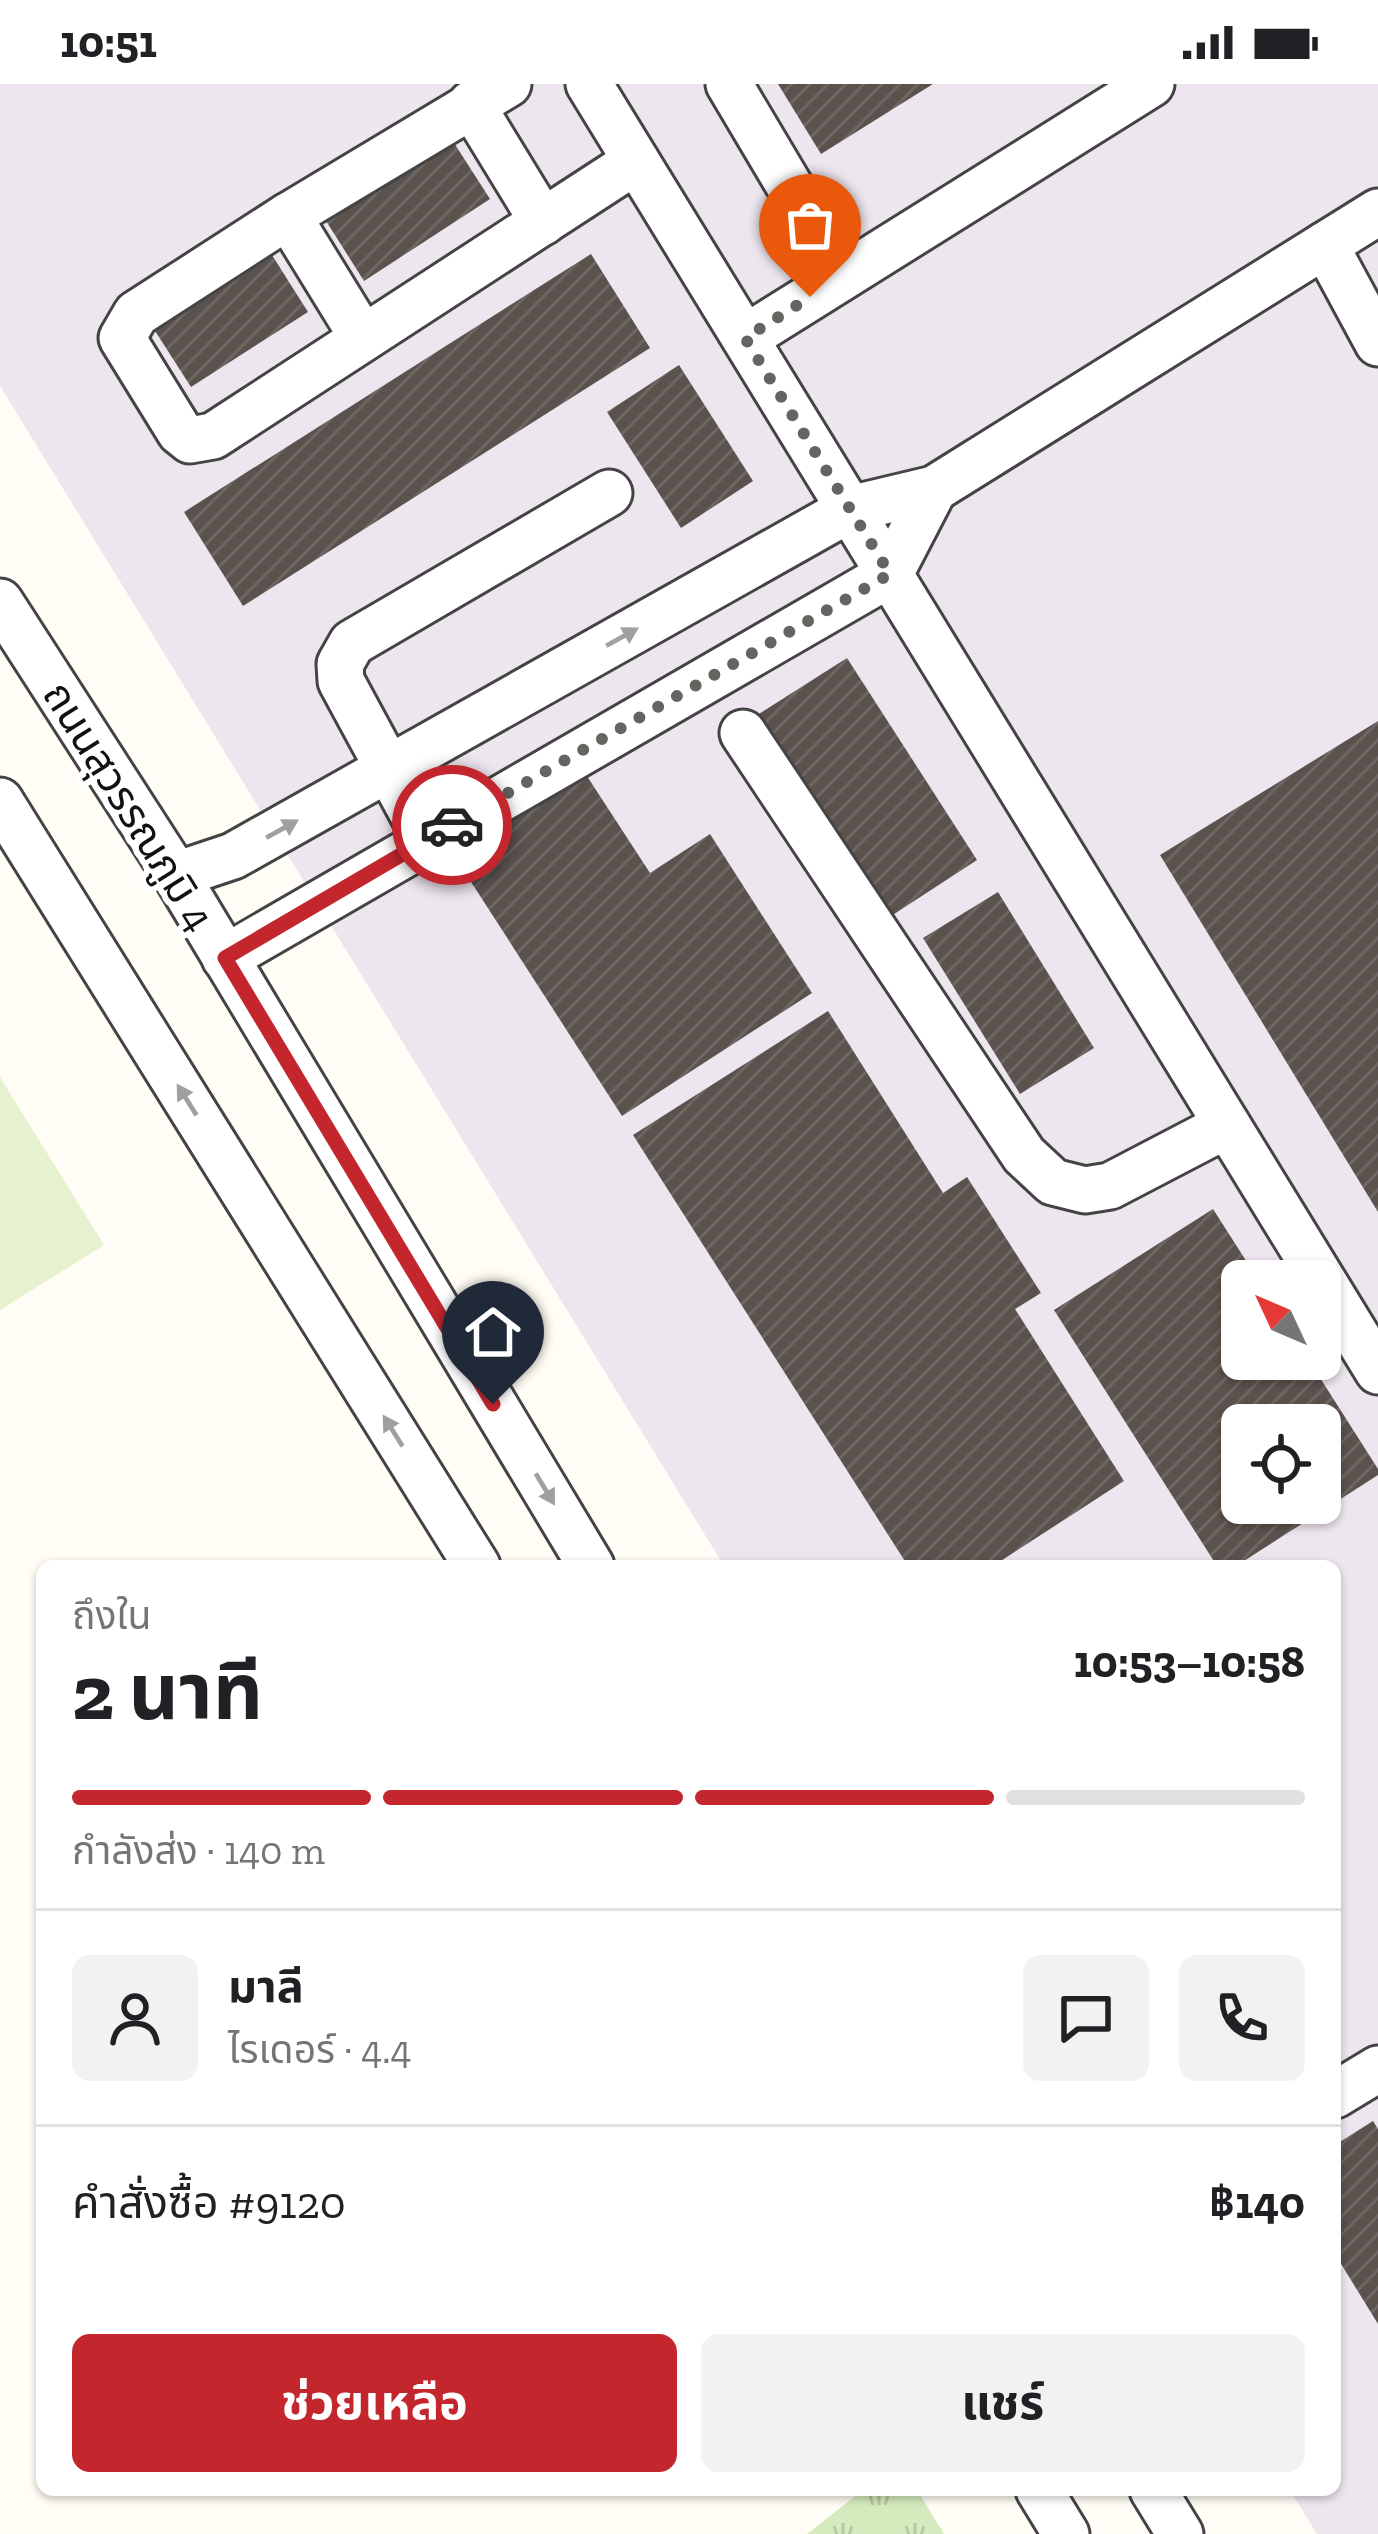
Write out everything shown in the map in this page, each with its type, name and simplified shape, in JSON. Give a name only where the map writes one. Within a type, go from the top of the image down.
[{"type":"street","points":[[589,84],[1378,1371]]},
{"type":"street","points":[[729,84],[843,276]]},
{"type":"street","points":[[745,338],[1151,84]]},
{"type":"street","points":[[543,222],[489,94],[136,314],[122,338],[180,432],[190,440],[214,436],[543,222],[636,161]]},
{"type":"street","points":[[176,875],[233,856],[850,509],[934,489],[1378,212]]},
{"type":"street","points":[[288,216],[364,338]]},
{"type":"street","points":[[1325,245],[1378,343]]},
{"type":"street","points":[[225,958],[890,574],[934,489]]},
{"type":"street","points":[[427,840],[341,681],[340,664],[352,643],[609,493]]},
{"type":"street","name":"ถนนสุวรรณภูมิ 4","points":[[0,602],[176,875],[586,1560]]},
{"type":"street","points":[[743,733],[1024,1155],[1053,1182],[1084,1190],[1110,1186],[1227,1125]]},
{"type":"street","points":[[0,801],[463,1560]]},
{"type":"street","points":[[1341,2092],[1378,2069]]},
{"type":"street","points":[[1043,2496],[1066,2534]]},
{"type":"street","points":[[1157,2496],[1180,2534]]},
{"type":"shaded area","points":[[0,84],[1378,84],[1378,2534],[1317,2534],[1294,2496],[1341,2496],[1341,1560],[720,1560],[0,386]]},
{"type":"green space","points":[[0,1077],[104,1245],[0,1310]]},
{"type":"green space","points":[[855,2496],[921,2496],[944,2534],[807,2534]]},
{"type":"building","points":[[778,84],[933,84],[821,154]]},
{"type":"building","points":[[447,132],[490,199],[364,281],[321,213]]},
{"type":"building","points":[[265,244],[308,312],[191,387],[148,320]]},
{"type":"building","points":[[591,254],[650,348],[243,606],[184,512]]},
{"type":"building","points":[[679,365],[753,481],[681,528],[607,412]]},
{"type":"building","points":[[847,658],[977,860],[885,920],[754,717]]},
{"type":"building","points":[[1378,721],[1378,1212],[1160,855]]},
{"type":"building","points":[[583,770],[650,873],[710,834],[812,993],[622,1116],[453,854]]},
{"type":"building","points":[[998,892],[1094,1048],[1020,1094],[923,938]]},
{"type":"building","points":[[828,1011],[943,1193],[967,1177],[1041,1293],[1015,1309],[1124,1481],[1002,1560],[904,1560],[633,1135]]},
{"type":"building","points":[[1213,1209],[1246,1260],[1221,1260],[1221,1380],[1321,1380],[1337,1404],[1221,1404],[1221,1524],[1302,1524],[1245,1560],[1213,1560],[1054,1310]]},
{"type":"building","points":[[1341,1411],[1378,1469],[1378,1475],[1341,1499]]},
{"type":"building","points":[[1373,2121],[1378,2129],[1378,2324],[1341,2264],[1341,2141]]},
{"type":"way so far","points":[[452,825],[890,574],[745,338],[810,297]]},
{"type":"route","points":[[452,825],[225,958],[493,1404]]}]
